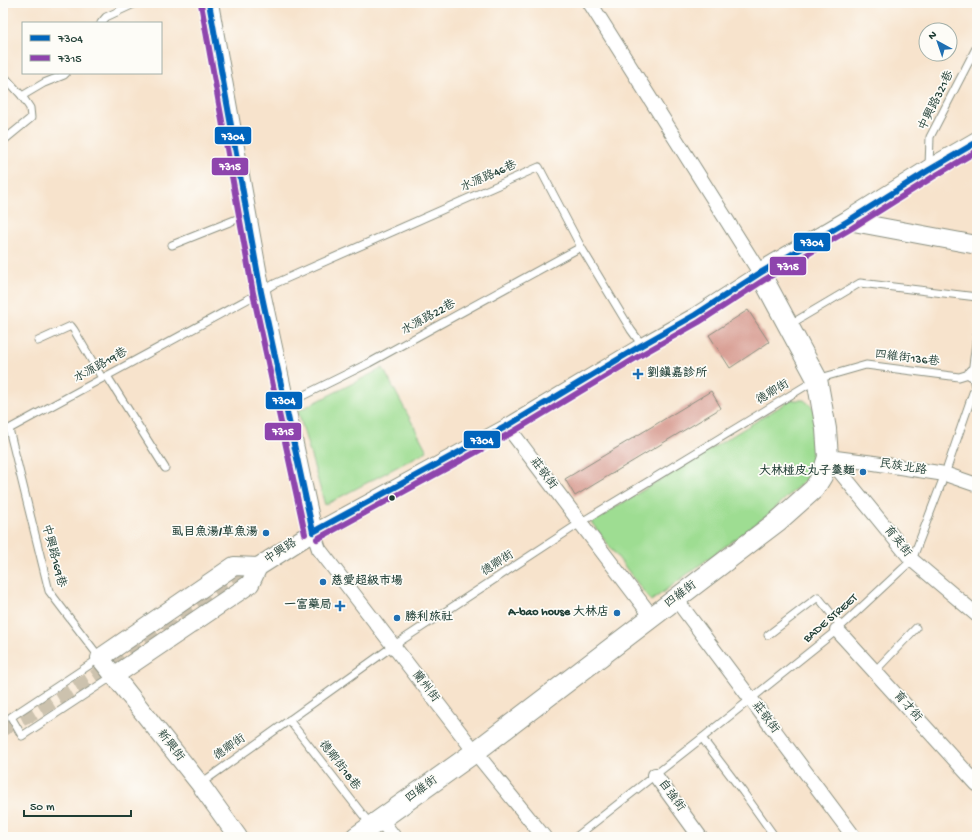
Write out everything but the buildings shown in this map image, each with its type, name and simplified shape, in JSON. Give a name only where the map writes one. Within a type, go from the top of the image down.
[{"type":"main road","name":"中興路","points":[[760,273],[977,142]]},
{"type":"main road","name":"四維街","points":[[370,828],[475,752],[676,599],[778,521],[814,489],[822,476],[828,457],[826,429],[817,379],[760,273]]},
{"type":"street","points":[[209,3],[261,292],[313,532]]},
{"type":"street","points":[[590,3],[760,273]]},
{"type":"street","points":[[848,221],[977,244]]},
{"type":"street","name":"中興路","points":[[253,571],[313,532],[507,426],[695,315],[760,273]]},
{"type":"street","name":"莊敬街","points":[[507,426],[652,617]]},
{"type":"street","name":"民族北路","points":[[828,457],[945,474],[977,485]]},
{"type":"street","name":"育英街","points":[[828,457],[912,560],[977,615]]},
{"type":"street","name":"蘭州街","points":[[313,532],[319,549],[475,752],[544,837]]},
{"type":"street","points":[[100,658],[234,566],[253,571],[250,584],[114,676]]},
{"type":"street","name":"莊敬街","points":[[676,599],[854,837]]},
{"type":"street","name":"育才街","points":[[839,628],[874,672],[977,784]]},
{"type":"street","name":"新興街","points":[[100,658],[200,784],[238,837]]},
{"type":"street","name":"自強街","points":[[655,775],[700,837]]},
{"type":"street","points":[[370,828],[394,837]]},
{"type":"lane","points":[[102,22],[106,17],[136,3]]},
{"type":"lane","name":"中興路321巷","points":[[929,170],[930,137],[977,46]]},
{"type":"lane","points":[[22,96],[44,83],[64,74]]},
{"type":"lane","points":[[3,75],[22,96],[30,108],[31,118],[3,141]]},
{"type":"lane","name":"水源路46巷","points":[[261,292],[274,284],[539,167],[581,247],[631,330],[642,345]]},
{"type":"lane","points":[[172,246],[247,215]]},
{"type":"lane","name":"水源路22巷","points":[[286,405],[369,363],[581,247]]},
{"type":"lane","points":[[789,325],[860,283],[977,297]]},
{"type":"lane","name":"水源路19巷","points":[[25,492],[9,429],[261,292]]},
{"type":"lane","points":[[38,341],[71,326],[165,468]]},
{"type":"lane","name":"BADE STREET","points":[[576,837],[839,628],[912,560],[945,474],[975,387],[974,374],[977,335]]},
{"type":"lane","name":"四維街136巷","points":[[817,379],[866,366],[959,376],[974,374]]},
{"type":"lane","name":"德卿街","points":[[200,784],[393,646],[580,523],[817,379]]},
{"type":"lane","name":"中興路169巷","points":[[25,492],[49,592],[100,658]]},
{"type":"lane","points":[[768,635],[818,597],[839,628]]},
{"type":"lane","points":[[874,672],[916,628]]},
{"type":"lane","points":[[100,658],[11,717],[22,736],[114,676]]},
{"type":"lane","name":"德卿街18巷","points":[[289,720],[370,828]]},
{"type":"lane","points":[[702,738],[775,837]]},
{"type":"green space","points":[[383,368],[427,451],[325,505],[298,411]]},
{"type":"green space","points":[[791,400],[804,400],[814,408],[818,454],[805,480],[769,514],[651,601],[591,522]]},
{"type":"tunnel","points":[[3,729],[33,714],[89,680],[248,574]]},
{"type":"transit line","name":"7304","points":[[209,3],[261,292],[313,532]]},
{"type":"transit line","name":"7315","points":[[201,4],[253,293],[305,534]]},
{"type":"transit line","name":"7304","points":[[313,532],[507,426],[695,315],[760,273],[977,142]]},
{"type":"transit line","name":"7315","points":[[317,539],[511,433],[699,322],[764,280],[977,151]]},
{"type":"place","name":"劉鎮嘉診所","points":[[638,374]]},
{"type":"place","name":"大林椪皮丸子羹麵","points":[[863,472]]},
{"type":"place","name":"虱目魚湯/草魚湯","points":[[266,533]]},
{"type":"place","name":"慈愛超級市場","points":[[323,582]]},
{"type":"place","name":"一富藥局","points":[[340,606]]},
{"type":"place","name":"A-bao house 大林店","points":[[617,613]]},
{"type":"place","name":"勝利旅社","points":[[397,618]]}]
